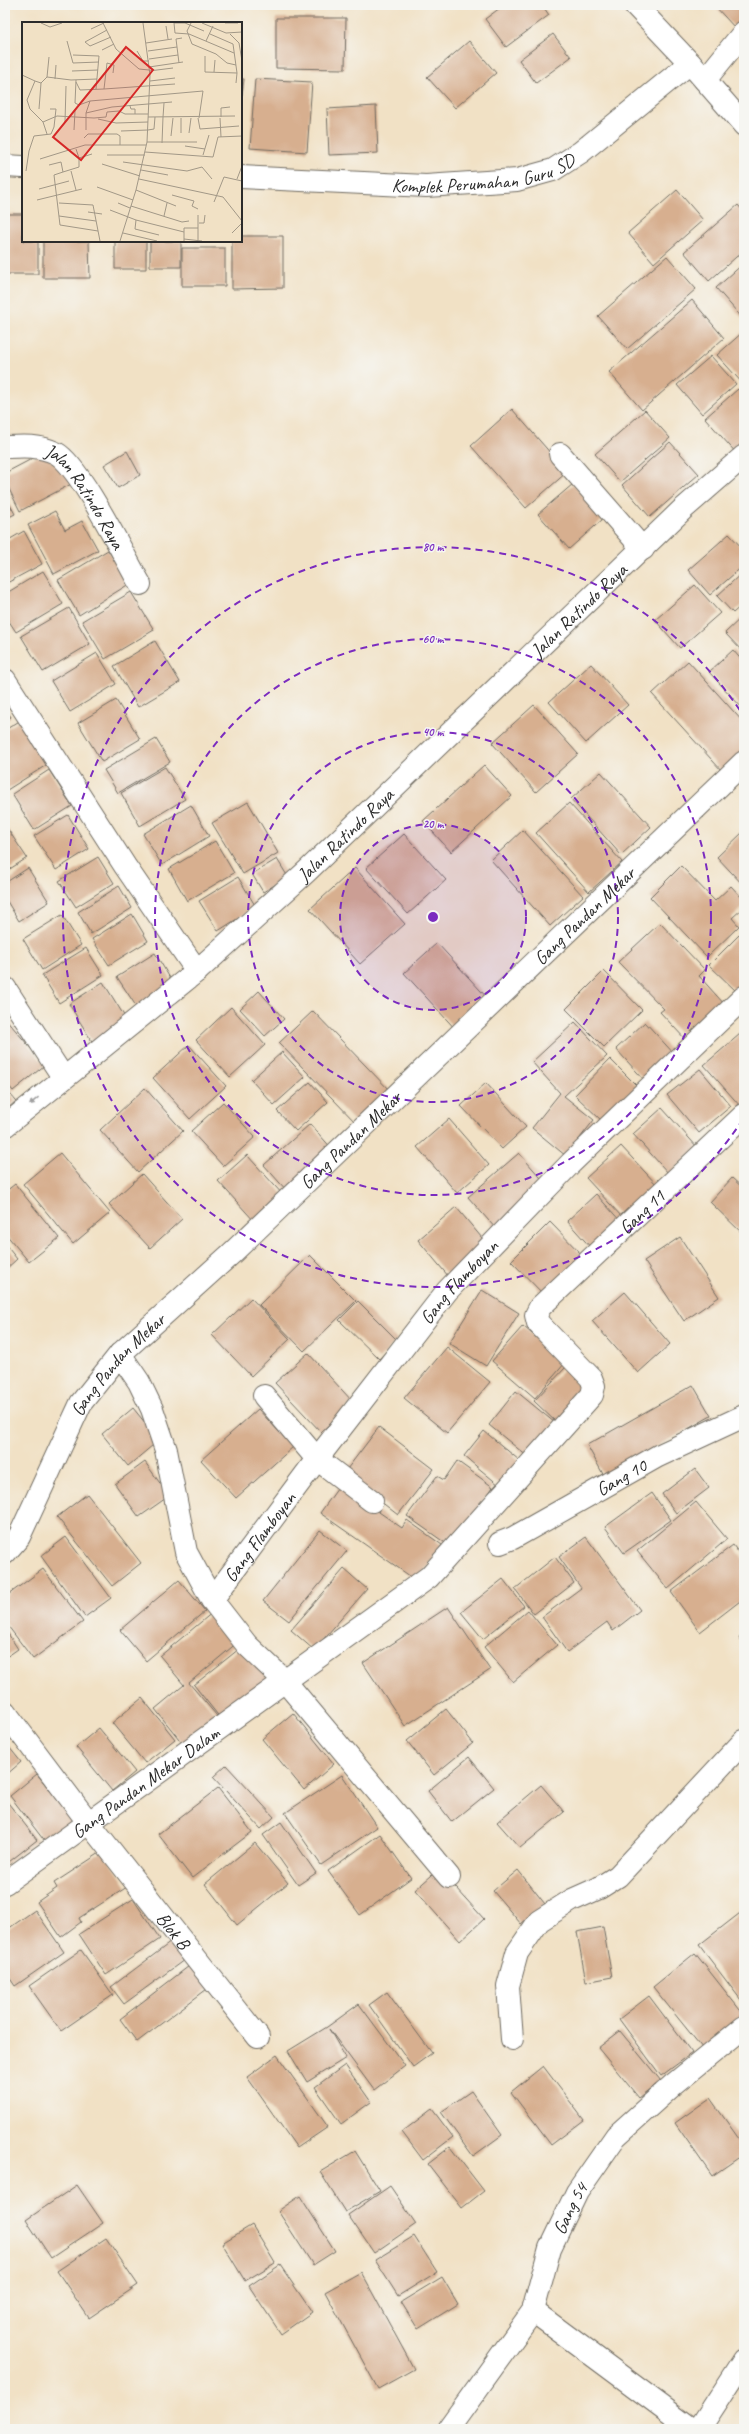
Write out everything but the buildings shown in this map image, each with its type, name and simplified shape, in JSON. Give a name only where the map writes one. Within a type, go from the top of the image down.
[{"type":"main road","points":[[640,7],[744,125]]},
{"type":"main road","points":[[705,80],[744,32]]},
{"type":"main road","name":"Komplek Perumahan Guru SD","points":[[242,177],[426,186],[516,180],[553,170],[581,152],[690,63]]},
{"type":"main road","points":[[5,166],[22,167]]},
{"type":"main road","name":"Jalan Ratindo Raya","points":[[5,446],[37,446],[57,454],[76,472],[140,584]]},
{"type":"main road","points":[[560,454],[643,549]]},
{"type":"main road","name":"Jalan Ratindo Raya","points":[[5,1126],[63,1077],[197,971],[306,872],[643,549],[744,456]]},
{"type":"main road","points":[[5,680],[125,866],[197,971]]},
{"type":"main road","name":"Gang Pandan Mekar","points":[[5,1553],[19,1537],[81,1403],[120,1354],[243,1242],[744,762]]},
{"type":"main road","points":[[5,988],[63,1077]]},
{"type":"main road","name":"Gang Flamboyan","points":[[212,1600],[317,1458],[447,1291],[571,1163],[744,997]]},
{"type":"main road","name":"Gang 11","points":[[540,1308],[744,1115]]},
{"type":"main road","name":"Gang Pandan Mekar Dalam","points":[[5,1883],[429,1576],[592,1395],[594,1386],[591,1378],[538,1323],[536,1315],[540,1308]]},
{"type":"main road","points":[[120,1354],[139,1382],[152,1409],[166,1450],[186,1552],[212,1600],[247,1645],[284,1680],[449,1877]]},
{"type":"main road","points":[[264,1396],[317,1458],[372,1501]]},
{"type":"main road","name":"Gang 10","points":[[500,1542],[513,1538],[658,1456],[744,1416]]},
{"type":"main road","name":"Blok B","points":[[5,1712],[89,1823],[258,2037]]},
{"type":"main road","points":[[512,2040],[508,1986],[517,1953],[539,1921],[572,1900],[600,1888],[618,1876],[744,1741]]},
{"type":"main road","name":"Gang 54","points":[[448,2429],[533,2311],[553,2241],[577,2192],[616,2136],[674,2084],[744,2027]]},
{"type":"main road","points":[[533,2311],[692,2429]]},
{"type":"main road","points":[[699,2429],[744,2360]]}]
